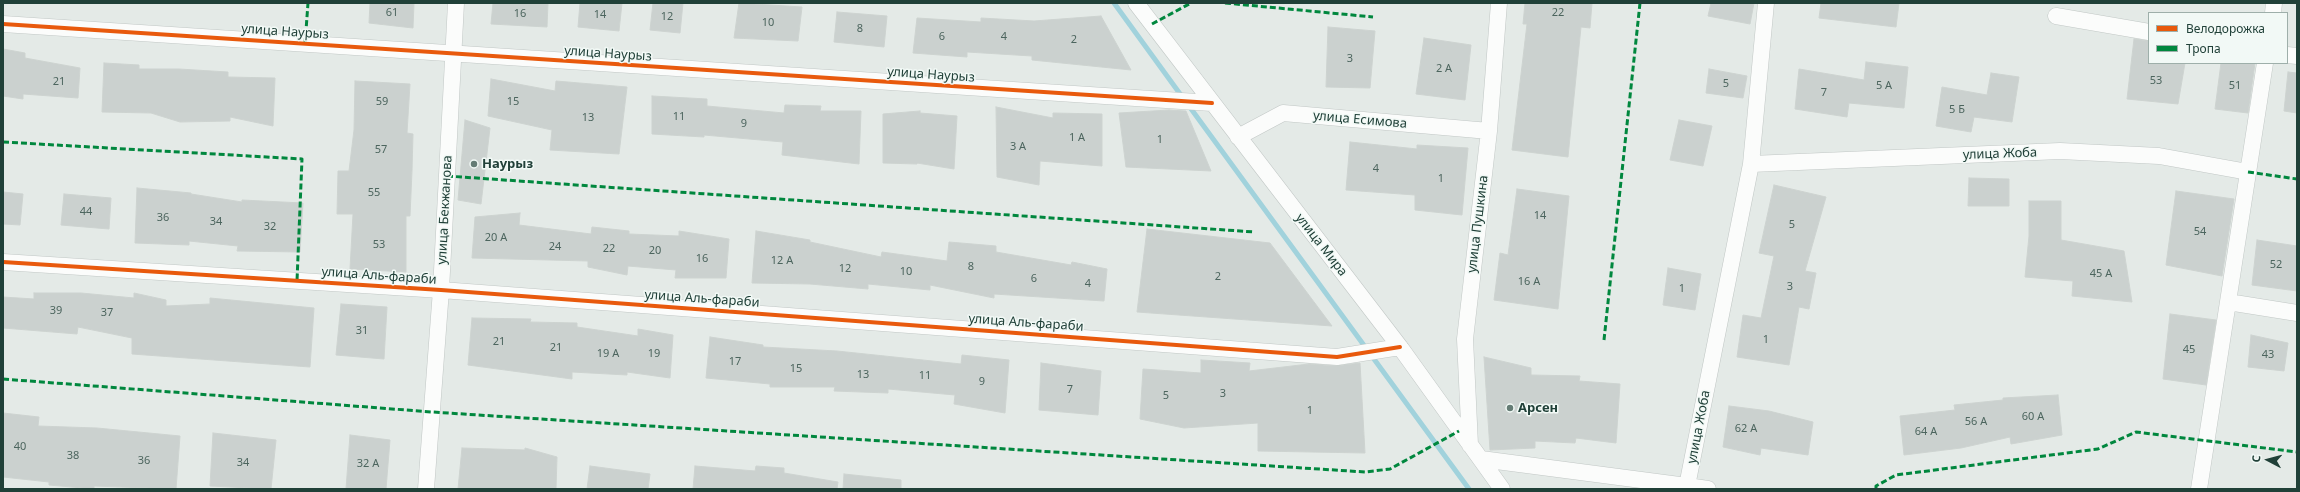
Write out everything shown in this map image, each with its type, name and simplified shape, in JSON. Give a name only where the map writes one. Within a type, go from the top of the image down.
[{"type":"street","name":"улица Бекжанова","points":[[426,489],[441,290],[456,3]]},
{"type":"street","name":"улица Мира","points":[[1136,3],[1400,347],[1502,489]]},
{"type":"street","name":"улица Пушкина","points":[[1470,445],[1465,339],[1489,131],[1499,3]]},
{"type":"street","name":"улица Жоба","points":[[1687,486],[1751,164],[1766,3]]},
{"type":"street","points":[[2056,16],[2148,32]]},
{"type":"street","name":"улица Наурыз","points":[[3,24],[1212,103]]},
{"type":"street","points":[[2199,489],[2265,64]]},
{"type":"street","name":"улица Есимова","points":[[1238,137],[1283,113],[1489,131]]},
{"type":"street","name":"улица Жоба","points":[[1751,164],[2060,151],[2159,156],[2248,172]]},
{"type":"street","name":"улица Аль-фараби","points":[[3,262],[441,290],[1337,356],[1400,347]]},
{"type":"street","points":[[2228,302],[2297,312]]},
{"type":"street","points":[[1481,459],[1708,489]]},
{"type":"building","points":[[370,3],[414,3],[413,28],[369,23]]},
{"type":"building","points":[[493,3],[548,3],[547,27],[491,24]]},
{"type":"building","points":[[580,3],[622,3],[619,31],[578,27]]},
{"type":"building","points":[[653,3],[683,3],[680,33],[650,30]]},
{"type":"building","points":[[739,3],[802,7],[798,41],[734,38]]},
{"type":"building","points":[[1525,3],[1592,3],[1590,28],[1581,27],[1568,157],[1512,150],[1527,24],[1523,24]]},
{"type":"building","points":[[1711,3],[1754,3],[1750,24],[1708,16]]},
{"type":"building","points":[[1821,3],[1899,3],[1896,27],[1819,18]]},
{"type":"building","points":[[837,12],[887,16],[884,47],[834,42]]},
{"type":"building","points":[[1101,16],[1131,70],[1032,60],[1032,56],[967,52],[967,57],[913,53],[917,18],[981,22],[981,18],[1034,21]]},
{"type":"building","points":[[1328,27],[1375,31],[1370,88],[1326,87]]},
{"type":"building","points":[[1424,38],[1471,45],[1465,100],[1416,94]]},
{"type":"building","points":[[2134,39],[2148,41],[2148,64],[2185,64],[2178,104],[2127,99]]},
{"type":"building","points":[[3,49],[25,53],[25,58],[80,68],[78,98],[23,94],[23,99],[3,96]]},
{"type":"building","points":[[1866,62],[1908,67],[1904,108],[1849,103],[1847,117],[1795,109],[1799,69],[1864,80]]},
{"type":"building","points":[[104,63],[139,65],[139,69],[179,69],[228,72],[228,77],[275,78],[273,126],[230,117],[230,121],[180,122],[151,113],[102,112]]},
{"type":"building","points":[[2221,64],[2255,64],[2248,113],[2215,109]]},
{"type":"building","points":[[1709,69],[1747,76],[1743,98],[1706,93]]},
{"type":"building","points":[[2288,72],[2297,73],[2297,113],[2284,111]]},
{"type":"building","points":[[1991,73],[2019,77],[2012,122],[1974,117],[1971,132],[1936,126],[1942,87],[1987,95]]},
{"type":"building","points":[[491,79],[555,91],[556,81],[627,87],[619,154],[550,150],[552,130],[488,116]]},
{"type":"building","points":[[355,81],[410,84],[407,133],[413,134],[410,216],[406,216],[406,272],[350,269],[353,214],[337,214],[338,171],[349,171],[354,130]]},
{"type":"building","points":[[652,96],[707,99],[707,106],[784,113],[785,105],[821,106],[820,111],[861,111],[859,164],[782,155],[783,142],[704,135],[704,137],[652,134]]},
{"type":"building","points":[[996,107],[1053,118],[1053,113],[1102,114],[1102,166],[1040,161],[1039,185],[997,177]]},
{"type":"building","points":[[1169,110],[1186,111],[1211,171],[1126,167],[1119,113]]},
{"type":"building","points":[[920,111],[920,113],[957,116],[954,169],[917,163],[883,163],[883,114]]},
{"type":"building","name":"Наурыз","points":[[465,120],[490,128],[481,204],[458,200]]},
{"type":"building","points":[[1679,120],[1712,126],[1703,166],[1670,160]]},
{"type":"building","points":[[1350,142],[1417,149],[1417,145],[1468,148],[1462,215],[1415,210],[1415,195],[1346,190]]},
{"type":"building","points":[[1969,178],[2009,179],[2009,206],[1968,206]]},
{"type":"building","points":[[1774,185],[1826,197],[1805,271],[1816,273],[1809,309],[1799,307],[1789,365],[1737,357],[1743,315],[1761,318],[1774,256],[1759,253]]},
{"type":"building","points":[[137,188],[191,193],[242,202],[242,200],[303,203],[300,252],[237,251],[238,246],[189,241],[189,245],[135,243]]},
{"type":"building","points":[[1517,189],[1569,196],[1558,309],[1494,300],[1500,253],[1508,255]]},
{"type":"building","points":[[2176,191],[2234,199],[2222,276],[2166,265]]},
{"type":"building","points":[[3,192],[23,194],[20,225],[3,224]]},
{"type":"building","points":[[64,194],[111,198],[109,229],[61,225]]},
{"type":"building","points":[[2029,201],[2061,201],[2061,240],[2124,251],[2132,302],[2072,296],[2073,281],[2025,277],[2029,236]]},
{"type":"building","points":[[520,213],[519,225],[591,234],[592,227],[629,231],[629,234],[679,236],[679,231],[729,239],[726,278],[675,278],[676,270],[628,266],[627,275],[588,267],[588,261],[472,258],[475,217]]},
{"type":"building","points":[[1147,229],[1270,243],[1332,326],[1137,312]]},
{"type":"building","points":[[756,231],[810,240],[810,242],[881,257],[882,252],[947,261],[949,242],[996,246],[996,252],[1071,265],[1072,262],[1107,269],[1104,301],[994,294],[994,298],[930,285],[930,290],[868,284],[868,289],[810,284],[752,283]]},
{"type":"building","points":[[2257,240],[2297,246],[2297,291],[2252,285]]},
{"type":"building","points":[[1668,268],[1701,274],[1695,310],[1663,305]]},
{"type":"building","points":[[34,293],[81,293],[134,298],[134,293],[166,300],[166,306],[210,304],[210,298],[314,308],[310,367],[132,354],[132,338],[78,327],[77,334],[3,328],[3,297],[34,299]]},
{"type":"building","points":[[341,304],[387,307],[384,359],[336,355]]},
{"type":"building","points":[[2170,314],[2216,320],[2206,385],[2163,379]]},
{"type":"building","points":[[472,318],[531,319],[530,322],[577,323],[577,327],[638,336],[638,329],[673,335],[670,378],[627,372],[627,375],[572,372],[572,379],[468,365]]},
{"type":"building","points":[[2251,335],[2288,343],[2284,371],[2248,367]]},
{"type":"building","points":[[710,337],[763,345],[763,347],[837,351],[961,364],[962,355],[1009,360],[1005,413],[954,404],[955,395],[888,389],[888,393],[834,391],[835,387],[770,387],[770,384],[706,378]]},
{"type":"building","points":[[1484,357],[1531,368],[1531,375],[1580,376],[1579,381],[1620,384],[1616,443],[1576,438],[1575,443],[1535,441],[1535,448],[1490,450]]},
{"type":"building","points":[[1201,360],[1250,363],[1249,371],[1309,364],[1336,366],[1360,363],[1365,453],[1258,451],[1258,423],[1184,428],[1140,419],[1143,369],[1201,373]]},
{"type":"building","points":[[1041,363],[1101,371],[1098,415],[1039,410]]},
{"type":"building","points":[[2058,395],[2062,435],[2011,444],[2010,437],[1961,448],[1904,455],[1900,416],[1955,410],[1954,405],[2003,400],[2003,398]]},
{"type":"building","points":[[1729,406],[1769,411],[1813,422],[1808,455],[1761,448],[1760,455],[1723,447]]},
{"type":"building","points":[[3,413],[39,417],[38,426],[97,428],[180,436],[176,489],[94,486],[94,489],[49,485],[49,482],[3,477]]},
{"type":"building","points":[[213,433],[276,440],[271,489],[210,486]]},
{"type":"building","points":[[350,435],[390,440],[386,489],[346,489]]},
{"type":"building","points":[[462,448],[525,450],[525,448],[557,457],[556,489],[458,489]]},
{"type":"building","points":[[590,466],[650,474],[648,489],[587,489]]},
{"type":"building","points":[[695,466],[755,471],[756,466],[784,468],[784,473],[838,482],[837,489],[693,489]]},
{"type":"building","points":[[844,474],[901,480],[901,489],[843,489]]},
{"type":"waterway","points":[[1114,3],[1183,98]]},
{"type":"waterway","points":[[1189,106],[1469,489]]},
{"type":"marked path","points":[[305,44],[308,3]]},
{"type":"marked path","points":[[1152,24],[1191,3]]},
{"type":"marked path","points":[[1225,3],[1373,17]]},
{"type":"marked path","points":[[1604,340],[1640,3]]},
{"type":"marked path","points":[[3,142],[302,159],[297,281]]},
{"type":"marked path","points":[[2248,172],[2297,179]]},
{"type":"marked path","points":[[447,176],[1254,232]]},
{"type":"marked path","points":[[3,379],[432,412],[1365,472],[1390,469],[1459,431]]},
{"type":"marked path","points":[[1876,489],[1876,486],[1896,475],[2098,449],[2136,432],[2297,452]]},
{"type":"cycle path","points":[[3,24],[1212,103]]},
{"type":"cycle path","points":[[3,262],[441,290],[1337,357],[1400,347]]},
{"type":"place","name":"Наурыз","points":[[474,164]]},
{"type":"place","name":"Арсен","points":[[1510,408]]}]
